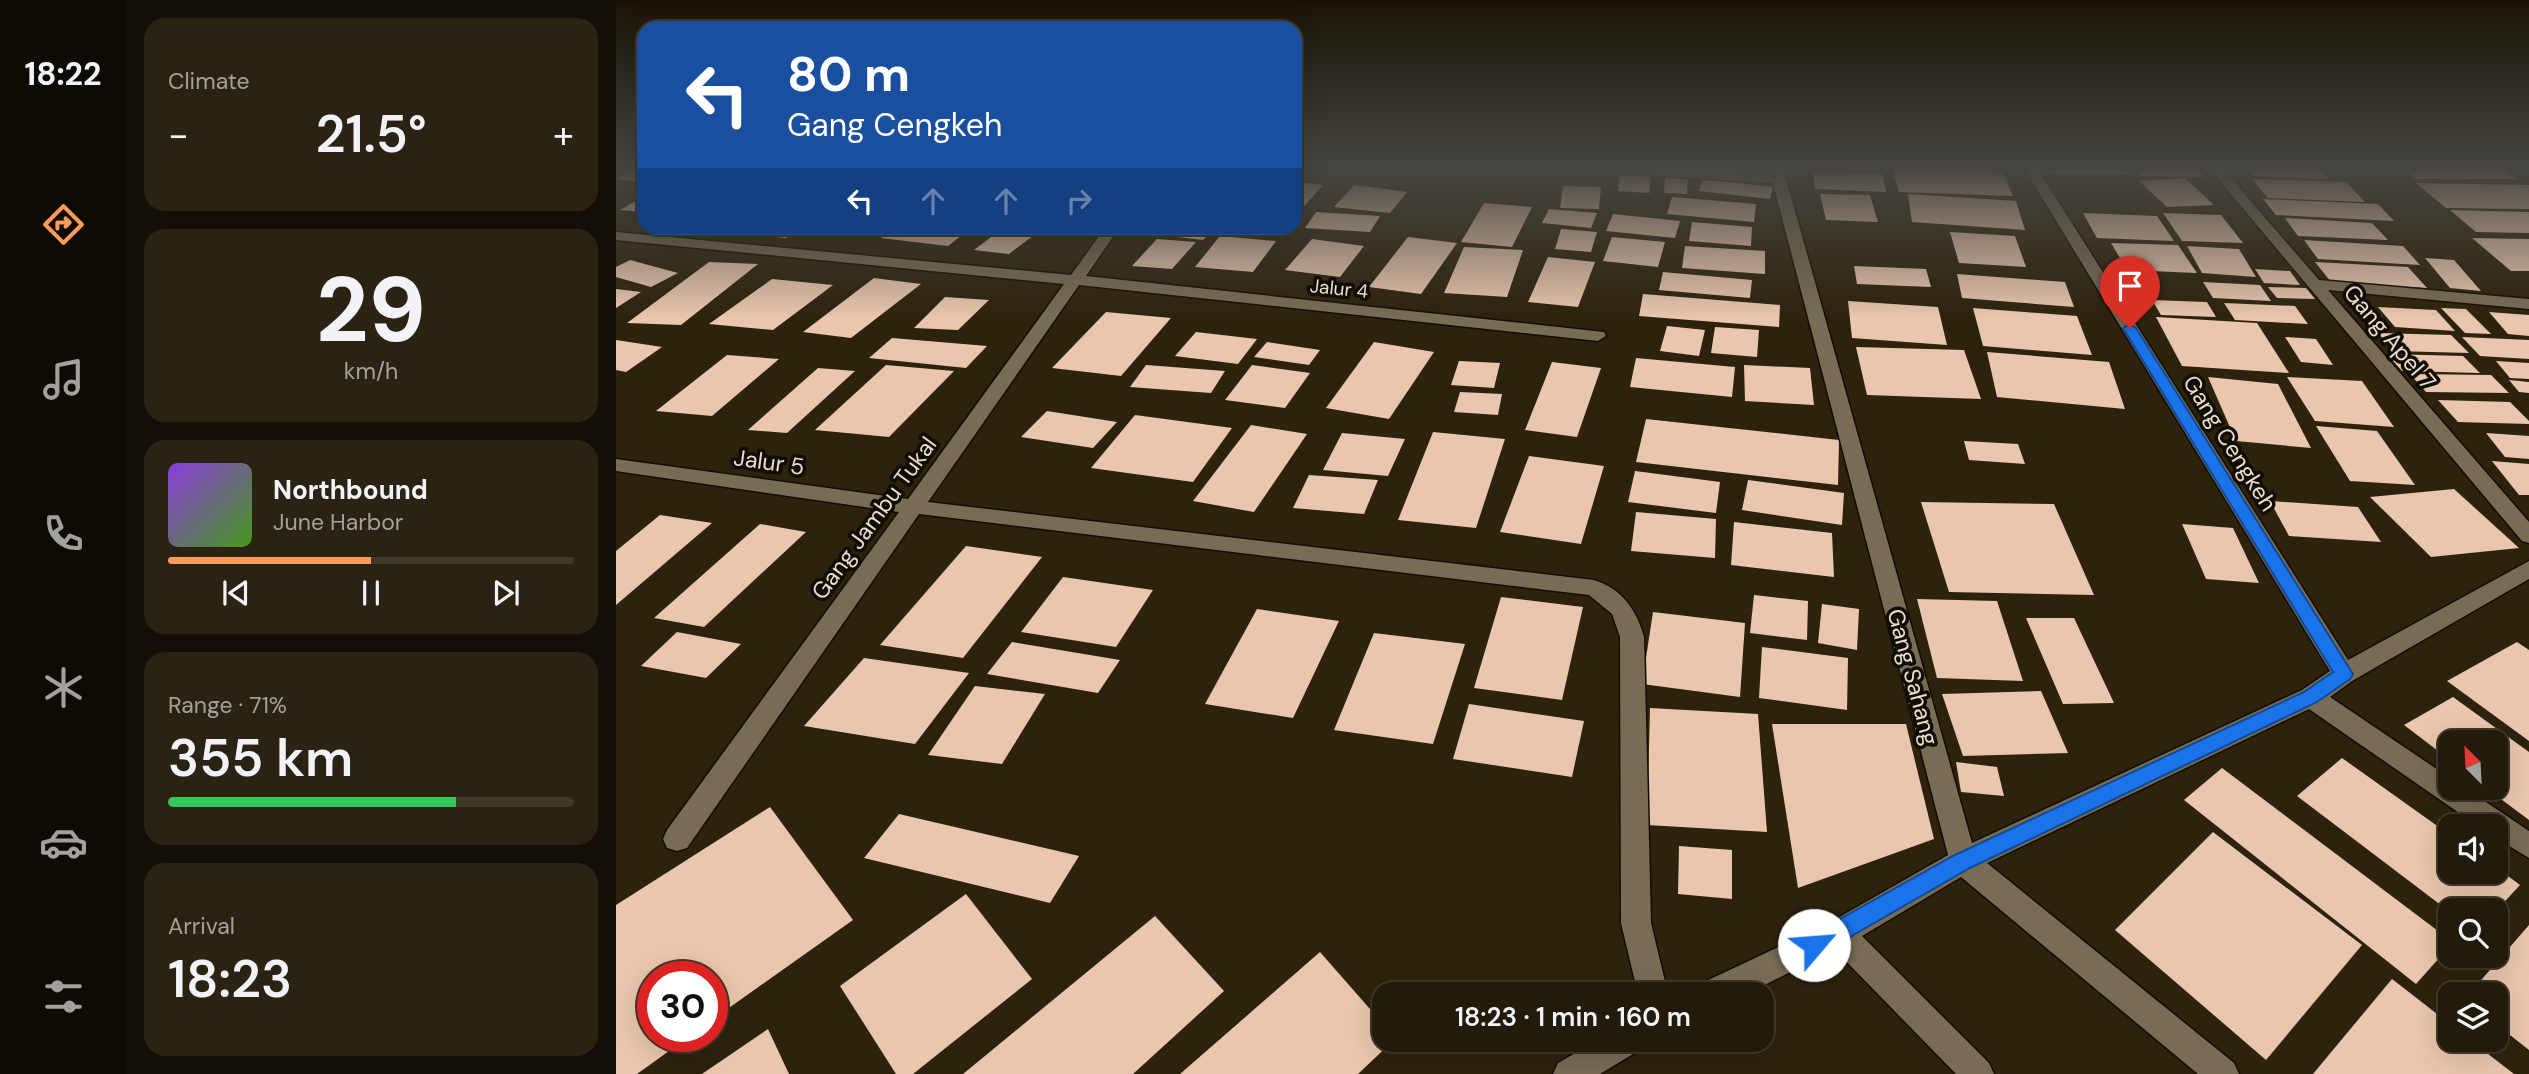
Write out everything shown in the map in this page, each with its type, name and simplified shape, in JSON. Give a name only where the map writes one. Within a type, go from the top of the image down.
[{"type":"street","name":"Gang Sahang","points":[[1790,218],[1963,861]]},
{"type":"street","name":"Gang Cengkeh","points":[[2063,218],[2344,674]]},
{"type":"street","name":"Gang Apel 7","points":[[2259,218],[2529,536]]},
{"type":"street","name":"Gang Jambu Tukal","points":[[677,839],[1107,235]]},
{"type":"street","name":"Jalur 4","points":[[616,236],[1076,281],[1598,337]]},
{"type":"street","points":[[2315,284],[2529,304]]},
{"type":"street","name":"Jalur 5","points":[[616,465],[915,507],[1594,588],[1615,600],[1627,616],[1632,637],[1636,923],[1650,982]]},
{"type":"street","points":[[1738,982],[1839,933],[1963,861],[2311,697],[2344,674],[2529,569]]},
{"type":"street","points":[[2311,697],[2529,846]]},
{"type":"street","points":[[1963,861],[2223,1074]]},
{"type":"street","points":[[1839,933],[1978,1074]]},
{"type":"street","points":[[1569,1074],[1607,1052]]},
{"type":"building","points":[[1312,218],[1379,218],[1370,232],[1305,228]]},
{"type":"building","points":[[1475,218],[1526,218],[1512,247],[1461,242]]},
{"type":"building","points":[[1544,218],[1595,218],[1591,228],[1542,223]]},
{"type":"building","points":[[1611,218],[1680,221],[1675,238],[1606,231]]},
{"type":"building","points":[[1712,218],[1754,218],[1754,222]]},
{"type":"building","points":[[1877,218],[1878,222],[1826,220]]},
{"type":"building","points":[[1911,218],[2021,218],[2025,230],[1912,222]]},
{"type":"building","points":[[2086,218],[2158,218],[2174,241],[2097,238]]},
{"type":"building","points":[[2166,218],[2223,218],[2243,243],[2182,241]]},
{"type":"building","points":[[2285,218],[2372,223],[2388,240],[2298,236]]},
{"type":"building","points":[[2337,218],[2391,218],[2394,221]]},
{"type":"building","points":[[2460,218],[2529,218],[2529,233],[2476,232]]},
{"type":"building","points":[[1692,222],[1752,227],[1751,246],[1689,241]]},
{"type":"building","points":[[1561,229],[1597,232],[1591,252],[1555,249]]},
{"type":"building","points":[[1950,232],[2015,236],[2026,267],[1959,263]]},
{"type":"building","points":[[757,235],[791,235],[786,238]]},
{"type":"building","points":[[886,235],[962,235],[948,246],[881,238]]},
{"type":"building","points":[[994,235],[1034,235],[1009,254],[974,250]]},
{"type":"building","points":[[1160,235],[1208,235],[1203,240]]},
{"type":"building","points":[[1220,236],[1276,241],[1253,272],[1195,267]]},
{"type":"building","points":[[1408,237],[1457,243],[1421,294],[1369,287]]},
{"type":"building","points":[[1612,237],[1665,242],[1658,267],[1603,261]]},
{"type":"building","points":[[2472,238],[2529,239],[2529,271],[2511,271]]},
{"type":"building","points":[[1157,239],[1196,242],[1172,269],[1132,266]]},
{"type":"building","points":[[1312,239],[1364,246],[1340,277],[1285,270]]},
{"type":"building","points":[[2304,240],[2403,246],[2420,265],[2318,259]]},
{"type":"building","points":[[2111,243],[2178,245],[2197,273],[2127,270]]},
{"type":"building","points":[[1685,246],[1765,251],[1765,274],[1682,268]]},
{"type":"building","points":[[2187,246],[2239,249],[2256,277],[2202,273]]},
{"type":"building","points":[[1464,247],[1523,250],[1507,297],[1444,293]]},
{"type":"building","points":[[1548,257],[1595,262],[1578,307],[1528,302]]},
{"type":"building","points":[[2425,258],[2454,260],[2481,291],[2450,288]]},
{"type":"building","points":[[630,260],[678,273],[651,287],[616,277],[616,267]]},
{"type":"building","points":[[709,262],[758,264],[681,325],[627,323]]},
{"type":"building","points":[[2315,262],[2408,267],[2427,288],[2331,282]]},
{"type":"building","points":[[1854,266],[1926,269],[1931,287],[1857,284]]},
{"type":"building","points":[[2255,269],[2290,271],[2300,285],[2264,283]]},
{"type":"building","points":[[1663,272],[1752,280],[1750,298],[1659,290]]},
{"type":"building","points":[[1957,274],[2065,282],[2074,307],[1962,298]]},
{"type":"building","points":[[874,278],[921,284],[851,338],[803,332]]},
{"type":"building","points":[[772,279],[833,285],[773,330],[709,324]]},
{"type":"building","points":[[2203,282],[2260,285],[2271,301],[2213,298]]},
{"type":"building","points":[[2268,287],[2306,288],[2315,299],[2277,298]]},
{"type":"building","points":[[616,289],[641,292],[616,308]]},
{"type":"building","points":[[1643,294],[1780,305],[1779,327],[1639,316]]},
{"type":"building","points":[[945,297],[989,300],[958,330],[914,328]]},
{"type":"building","points":[[2152,300],[2207,302],[2216,317],[2161,315]]},
{"type":"building","points":[[1848,301],[1938,307],[1947,345],[1852,338]]},
{"type":"building","points":[[2224,303],[2295,306],[2308,324],[2235,320]]},
{"type":"building","points":[[2378,307],[2436,310],[2455,331],[2395,327]]},
{"type":"building","points":[[1973,308],[2077,316],[2092,355],[1983,346]]},
{"type":"building","points":[[2441,308],[2466,309],[2491,334],[2465,333]]},
{"type":"building","points":[[1106,312],[1171,318],[1121,376],[1052,368]]},
{"type":"building","points":[[2489,312],[2529,315],[2529,336],[2508,334]]},
{"type":"building","points":[[2156,317],[2257,323],[2289,373],[2182,366]]},
{"type":"building","points":[[1667,326],[1705,330],[1699,356],[1660,351]]},
{"type":"building","points":[[1715,327],[1759,330],[1757,357],[1711,353]]},
{"type":"building","points":[[1196,332],[1257,339],[1238,364],[1175,356]]},
{"type":"building","points":[[2378,333],[2451,335],[2469,353],[2394,351]]},
{"type":"building","points":[[2285,337],[2316,339],[2333,365],[2301,362]]},
{"type":"building","points":[[2462,337],[2529,340],[2529,359],[2480,356]]},
{"type":"building","points":[[892,338],[987,346],[966,368],[869,358]]},
{"type":"building","points":[[616,340],[662,347],[626,372],[616,370]]},
{"type":"building","points":[[1267,342],[1320,350],[1309,365],[1254,357]]},
{"type":"building","points":[[1374,342],[1434,352],[1389,419],[1326,408]]},
{"type":"building","points":[[1856,347],[1964,350],[1981,399],[1867,395]]},
{"type":"building","points":[[1987,352],[2109,362],[2125,409],[1997,397]]},
{"type":"building","points":[[2387,354],[2463,356],[2480,373],[2402,371]]},
{"type":"building","points":[[727,355],[779,359],[712,416],[656,411]]},
{"type":"building","points":[[1636,358],[1735,367],[1732,397],[1630,387]]},
{"type":"building","points":[[1459,361],[1500,363],[1494,388],[1451,385]]},
{"type":"building","points":[[2496,361],[2529,363],[2529,379],[2510,378]]},
{"type":"building","points":[[1552,362],[1601,368],[1577,437],[1525,430]]},
{"type":"building","points":[[886,365],[954,371],[889,437],[815,430]]},
{"type":"building","points":[[1146,365],[1225,371],[1211,393],[1130,387]]},
{"type":"building","points":[[1252,365],[1310,373],[1285,408],[1225,400]]},
{"type":"building","points":[[1744,365],[1810,368],[1814,405],[1745,401]]},
{"type":"building","points":[[818,368],[855,371],[787,433],[748,430]]},
{"type":"building","points":[[2410,374],[2491,375],[2509,393],[2426,392]]},
{"type":"building","points":[[2208,377],[2278,384],[2311,448],[2236,441]]},
{"type":"building","points":[[2287,377],[2362,381],[2394,427],[2315,421]]},
{"type":"building","points":[[2509,380],[2529,382],[2529,393],[2519,392]]},
{"type":"building","points":[[1460,392],[1502,394],[1498,415],[1454,412]]},
{"type":"building","points":[[2438,400],[2510,402],[2529,424],[2458,422]]},
{"type":"building","points":[[1047,411],[1117,422],[1093,448],[1021,437]]},
{"type":"building","points":[[1135,415],[1232,428],[1193,482],[1091,468]]},
{"type":"building","points":[[1646,419],[1839,440],[1838,485],[1636,462]]},
{"type":"building","points":[[1251,425],[1307,434],[1254,512],[1193,501]]},
{"type":"building","points":[[2316,426],[2377,431],[2415,485],[2350,481]]},
{"type":"building","points":[[1433,432],[1505,439],[1476,528],[1398,520]]},
{"type":"building","points":[[1342,433],[1405,439],[1388,476],[1323,470]]},
{"type":"building","points":[[2486,433],[2529,436],[2529,459],[2505,457]]},
{"type":"building","points":[[1964,441],[2018,444],[2025,464],[1969,460]]},
{"type":"building","points":[[1529,456],[1604,466],[1581,544],[1500,532]]},
{"type":"building","points":[[2492,461],[2529,464],[2529,495],[2519,495]]},
{"type":"building","points":[[1635,471],[1720,482],[1716,513],[1628,502]]},
{"type":"building","points":[[1309,475],[1378,480],[1364,514],[1293,508]]},
{"type":"building","points":[[1748,480],[1844,493],[1842,525],[1742,510]]},
{"type":"building","points":[[2454,489],[2519,548],[2431,557],[2370,497]]},
{"type":"building","points":[[2270,501],[2358,507],[2381,542],[2289,536]]},
{"type":"building","points":[[1921,502],[2054,504],[2094,595],[1949,592]]},
{"type":"building","points":[[1636,512],[1716,519],[1715,558],[1631,551]]},
{"type":"building","points":[[660,515],[712,523],[616,605],[616,551]]},
{"type":"building","points":[[1734,522],[1832,533],[1834,577],[1731,565]]},
{"type":"building","points":[[760,524],[806,532],[704,627],[654,618]]},
{"type":"building","points":[[2182,524],[2233,528],[2259,583],[2206,579]]},
{"type":"building","points":[[966,546],[1042,557],[963,658],[880,645]]},
{"type":"building","points":[[1063,577],[1153,590],[1116,647],[1021,632]]},
{"type":"building","points":[[1754,595],[1808,601],[1807,640],[1750,633]]},
{"type":"building","points":[[1501,597],[1583,607],[1562,700],[1474,688]]},
{"type":"building","points":[[1917,599],[1997,601],[2023,681],[1937,678]]},
{"type":"building","points":[[1822,604],[1859,609],[1857,650],[1818,643]]},
{"type":"building","points":[[1257,609],[1339,621],[1293,718],[1205,704]]},
{"type":"building","points":[[1653,612],[1745,623],[1740,697],[1642,684]]},
{"type":"building","points":[[2026,618],[2074,618],[2114,703],[2063,704]]},
{"type":"building","points":[[677,632],[741,644],[706,678],[641,666]]},
{"type":"building","points":[[1374,633],[1465,644],[1433,744],[1334,730]]},
{"type":"building","points":[[1012,642],[1120,660],[1098,693],[987,674]]},
{"type":"building","points":[[2517,642],[2529,650],[2529,741],[2447,681]]},
{"type":"building","points":[[1762,647],[1848,658],[1847,710],[1759,698]]},
{"type":"building","points":[[864,658],[969,673],[915,744],[804,726]]},
{"type":"building","points":[[975,686],[1045,694],[1002,764],[928,755]]},
{"type":"building","points":[[2041,691],[2068,753],[1963,756],[1942,694]]},
{"type":"building","points":[[2453,697],[2499,730],[2438,730],[2438,751],[2404,725]]},
{"type":"building","points":[[1469,704],[1584,721],[1572,777],[1453,759]]},
{"type":"building","points":[[1650,708],[1758,714],[1767,832],[1647,825]]},
{"type":"building","points":[[1772,724],[1906,724],[1934,839],[1798,888]]},
{"type":"building","points":[[2508,737],[2529,752],[2529,820],[2502,800],[2508,800]]},
{"type":"building","points":[[2342,758],[2438,826],[2438,884],[2508,884],[2508,876],[2520,885],[2508,898],[2438,898],[2438,903],[2297,796]]},
{"type":"building","points":[[1956,762],[1997,767],[2004,796],[1961,792]]},
{"type":"building","points":[[2222,768],[2438,931],[2438,959],[2416,984],[2184,800]]},
{"type":"building","points":[[770,807],[853,920],[728,1009],[728,961],[637,961],[637,1052],[668,1052],[637,1074],[616,1074],[616,905]]},
{"type":"building","points":[[899,814],[1079,856],[1050,903],[864,858]]},
{"type":"building","points":[[2213,832],[2362,945],[2266,1060],[2115,930]]},
{"type":"building","points":[[1679,846],[1732,850],[1732,899],[1678,894]]},
{"type":"building","points":[[966,894],[1032,979],[913,1074],[896,1074],[840,986]]},
{"type":"building","points":[[1155,916],[1224,991],[1133,1074],[963,1074]]},
{"type":"building","points":[[2529,925],[2529,1050],[2508,1033],[2508,982],[2479,982],[2492,968],[2508,968],[2508,949]]},
{"type":"building","points":[[1320,952],[1372,1011],[1372,1052],[1381,1052],[1358,1074],[1180,1074]]},
{"type":"building","points":[[2392,979],[2438,1015],[2438,1052],[2486,1052],[2514,1074],[2313,1074]]},
{"type":"building","points":[[768,1029],[789,1074],[702,1074]]},
{"type":"route","points":[[1814,945],[1963,861],[2311,697],[2344,674],[2130,328]]}]
